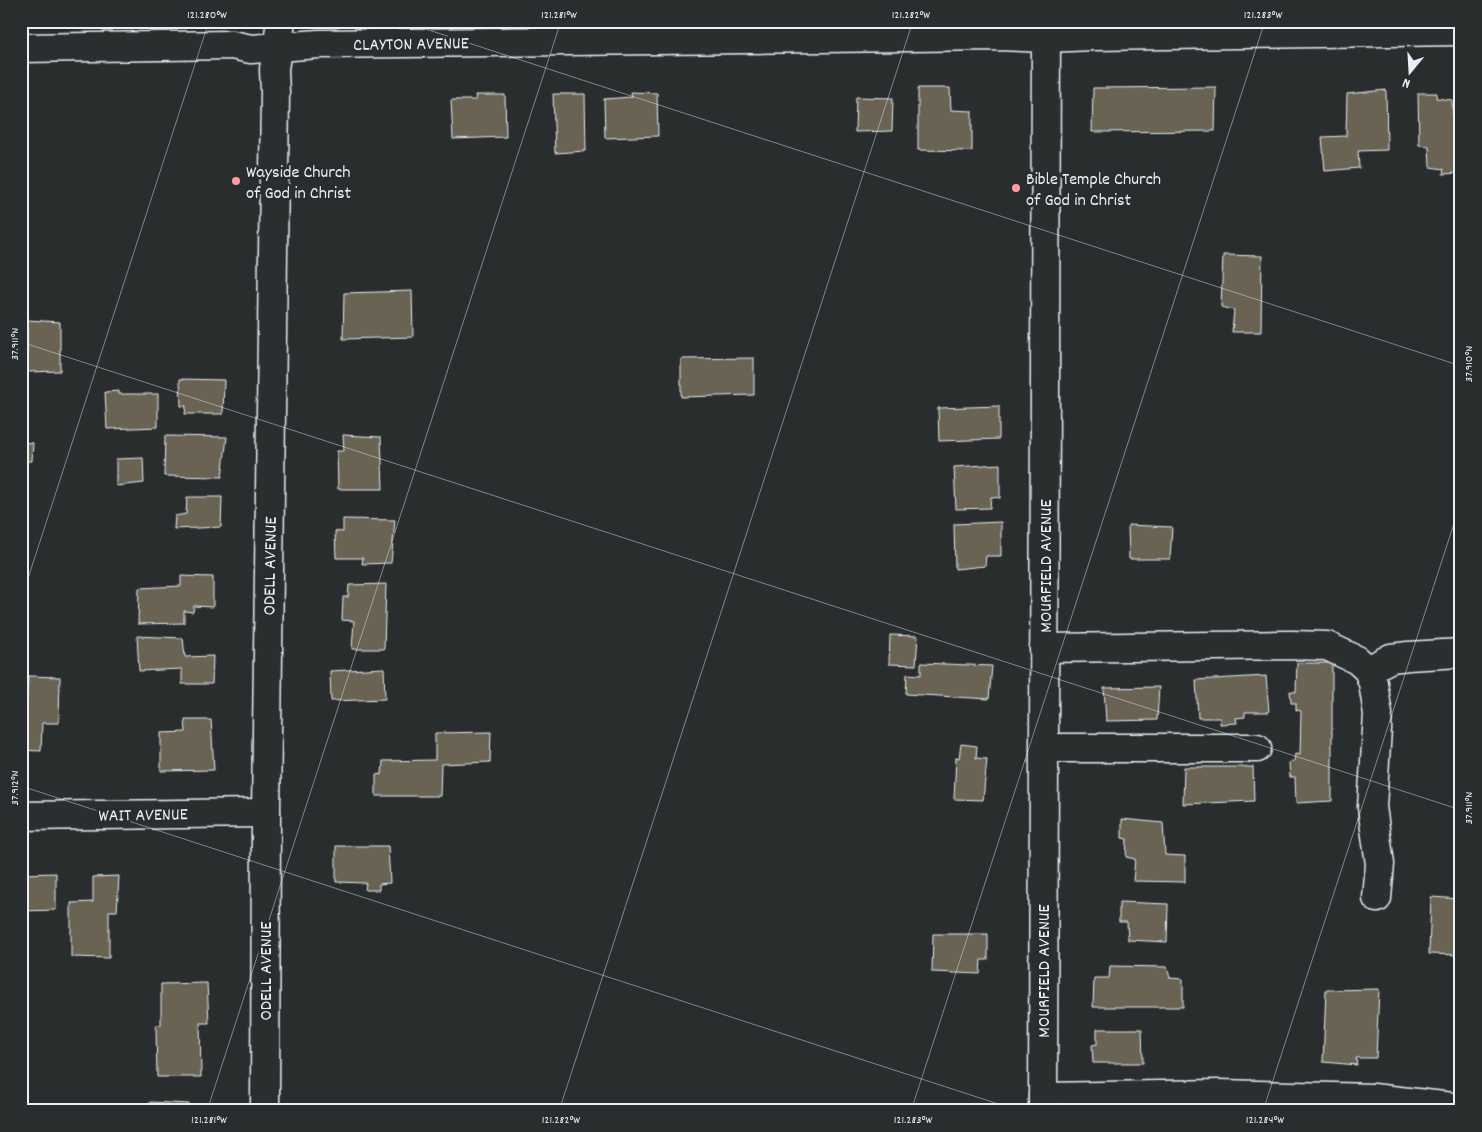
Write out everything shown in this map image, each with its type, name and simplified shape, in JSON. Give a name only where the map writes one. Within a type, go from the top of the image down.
[{"type":"street","name":"CLAYTON AVENUE","points":[[21,48],[232,45],[251,48],[279,34],[319,44],[997,36],[1046,30],[1092,36],[1461,31]]},
{"type":"street","name":"MOURFIELD AVENUE","points":[[1043,1104],[1046,30]]},
{"type":"street","name":"ODELL AVENUE","points":[[265,1111],[266,813],[274,69],[279,34]]},
{"type":"street","points":[[1044,648],[1327,646],[1357,660],[1368,670],[1373,683],[1378,714],[1372,807],[1380,864],[1377,898]]},
{"type":"street","points":[[1368,670],[1391,658],[1461,653]]},
{"type":"street","points":[[1044,748],[1257,748]]},
{"type":"street","name":"WAIT AVENUE","points":[[21,816],[266,813]]},
{"type":"street","points":[[1043,1104],[1219,1094],[1373,1098],[1461,1108]]},
{"type":"building","points":[[1216,87],[1215,131],[1092,132],[1093,88]]},
{"type":"building","points":[[918,88],[950,88],[951,110],[972,111],[972,151],[918,150]]},
{"type":"building","points":[[1386,90],[1387,150],[1358,151],[1359,168],[1325,171],[1322,137],[1346,136],[1347,94]]},
{"type":"building","points":[[631,92],[657,93],[658,136],[605,138],[604,99],[632,97]]},
{"type":"building","points":[[1418,93],[1437,93],[1436,98],[1452,100],[1454,142],[1461,141],[1461,173],[1443,174],[1444,169],[1430,167],[1429,146],[1419,145]]},
{"type":"building","points":[[553,94],[585,94],[586,151],[555,153]]},
{"type":"building","points":[[475,95],[505,95],[506,137],[453,139],[451,100],[476,100]]},
{"type":"building","points":[[856,97],[893,98],[892,131],[855,132]]},
{"type":"building","points":[[1223,255],[1262,256],[1261,332],[1232,332],[1234,310],[1221,307]]},
{"type":"building","points":[[412,291],[413,337],[343,339],[344,293]]},
{"type":"building","points":[[27,320],[60,322],[60,371],[27,372]]},
{"type":"building","points":[[754,358],[754,395],[681,397],[681,359]]},
{"type":"building","points":[[180,379],[224,380],[223,414],[185,414],[186,406],[181,406]]},
{"type":"building","points":[[119,391],[119,394],[158,394],[158,427],[107,429],[105,392]]},
{"type":"building","points":[[999,406],[999,439],[939,441],[938,408]]},
{"type":"building","points":[[343,435],[381,437],[383,489],[338,489],[337,451],[344,451]]},
{"type":"building","points":[[165,436],[227,437],[222,477],[164,476]]},
{"type":"building","points":[[21,442],[33,443],[32,461],[21,461]]},
{"type":"building","points":[[143,458],[144,483],[116,486],[116,459]]},
{"type":"building","points":[[1000,464],[1000,498],[991,497],[990,508],[956,509],[954,467]]},
{"type":"building","points":[[187,497],[222,497],[221,527],[174,529],[175,516],[186,514]]},
{"type":"building","points":[[343,519],[395,520],[391,563],[362,564],[363,558],[336,558],[335,531],[343,532]]},
{"type":"building","points":[[1001,522],[1001,556],[986,556],[985,566],[955,569],[954,524]]},
{"type":"building","points":[[1128,525],[1172,527],[1170,559],[1129,559]]},
{"type":"building","points":[[181,576],[213,577],[213,607],[194,606],[193,612],[184,611],[184,623],[138,624],[139,588],[181,586]]},
{"type":"building","points":[[386,584],[384,649],[352,649],[354,621],[342,620],[343,597],[348,597],[349,585]]},
{"type":"building","points":[[890,635],[918,636],[916,665],[889,664]]},
{"type":"building","points":[[137,636],[183,638],[185,657],[213,656],[212,684],[182,684],[182,669],[139,671]]},
{"type":"building","points":[[921,663],[992,666],[989,699],[906,694],[907,674],[921,675]]},
{"type":"building","points":[[1297,663],[1332,663],[1332,801],[1296,803],[1295,777],[1290,777],[1289,763],[1294,761],[1295,754],[1300,755],[1301,711],[1296,710],[1296,703],[1291,703],[1290,691],[1296,692]]},
{"type":"building","points":[[384,668],[385,699],[331,701],[330,671]]},
{"type":"building","points":[[28,676],[60,677],[59,723],[42,723],[41,751],[21,750],[21,720],[26,720]]},
{"type":"building","points":[[1266,676],[1269,712],[1245,712],[1245,717],[1236,718],[1237,723],[1220,724],[1220,718],[1198,718],[1196,680]]},
{"type":"building","points":[[1159,687],[1157,720],[1106,721],[1104,688]]},
{"type":"building","points":[[185,720],[211,720],[214,770],[161,771],[161,733],[186,732]]},
{"type":"building","points":[[491,732],[490,762],[441,764],[440,796],[376,796],[376,775],[382,774],[383,761],[435,760],[435,733]]},
{"type":"building","points":[[961,744],[977,746],[976,758],[987,759],[983,800],[954,799],[956,757],[959,758]]},
{"type":"building","points":[[1184,767],[1253,767],[1254,801],[1183,804]]},
{"type":"building","points":[[1122,819],[1163,823],[1165,855],[1185,856],[1185,882],[1133,881],[1135,859],[1126,857],[1127,839],[1122,838]]},
{"type":"building","points":[[336,846],[388,846],[390,883],[379,884],[379,890],[365,890],[366,883],[336,882]]},
{"type":"building","points":[[56,873],[56,910],[21,911],[21,874]]},
{"type":"building","points":[[119,876],[117,911],[109,911],[109,958],[71,957],[71,903],[93,902],[93,877]]},
{"type":"building","points":[[1431,897],[1461,899],[1461,955],[1429,954]]},
{"type":"building","points":[[1119,902],[1168,904],[1167,942],[1128,940],[1127,922],[1119,922]]},
{"type":"building","points":[[933,934],[988,934],[988,960],[981,960],[980,974],[932,972]]},
{"type":"building","points":[[1110,966],[1167,967],[1170,978],[1183,979],[1183,1007],[1093,1007],[1094,978],[1109,978]]},
{"type":"building","points":[[207,983],[209,1023],[200,1023],[201,1077],[157,1077],[156,1025],[161,1025],[161,984]]},
{"type":"building","points":[[1379,989],[1376,1058],[1356,1058],[1357,1065],[1323,1062],[1326,990]]},
{"type":"building","points":[[1097,1029],[1142,1029],[1143,1063],[1093,1063],[1092,1045],[1097,1044]]},
{"type":"building","points":[[150,1102],[189,1104],[189,1111],[150,1111]]},
{"type":"place","name":"Wayside Church of God in Christ","points":[[236,181]]},
{"type":"place","name":"Bible Temple Church of God in Christ","points":[[1016,188]]}]
